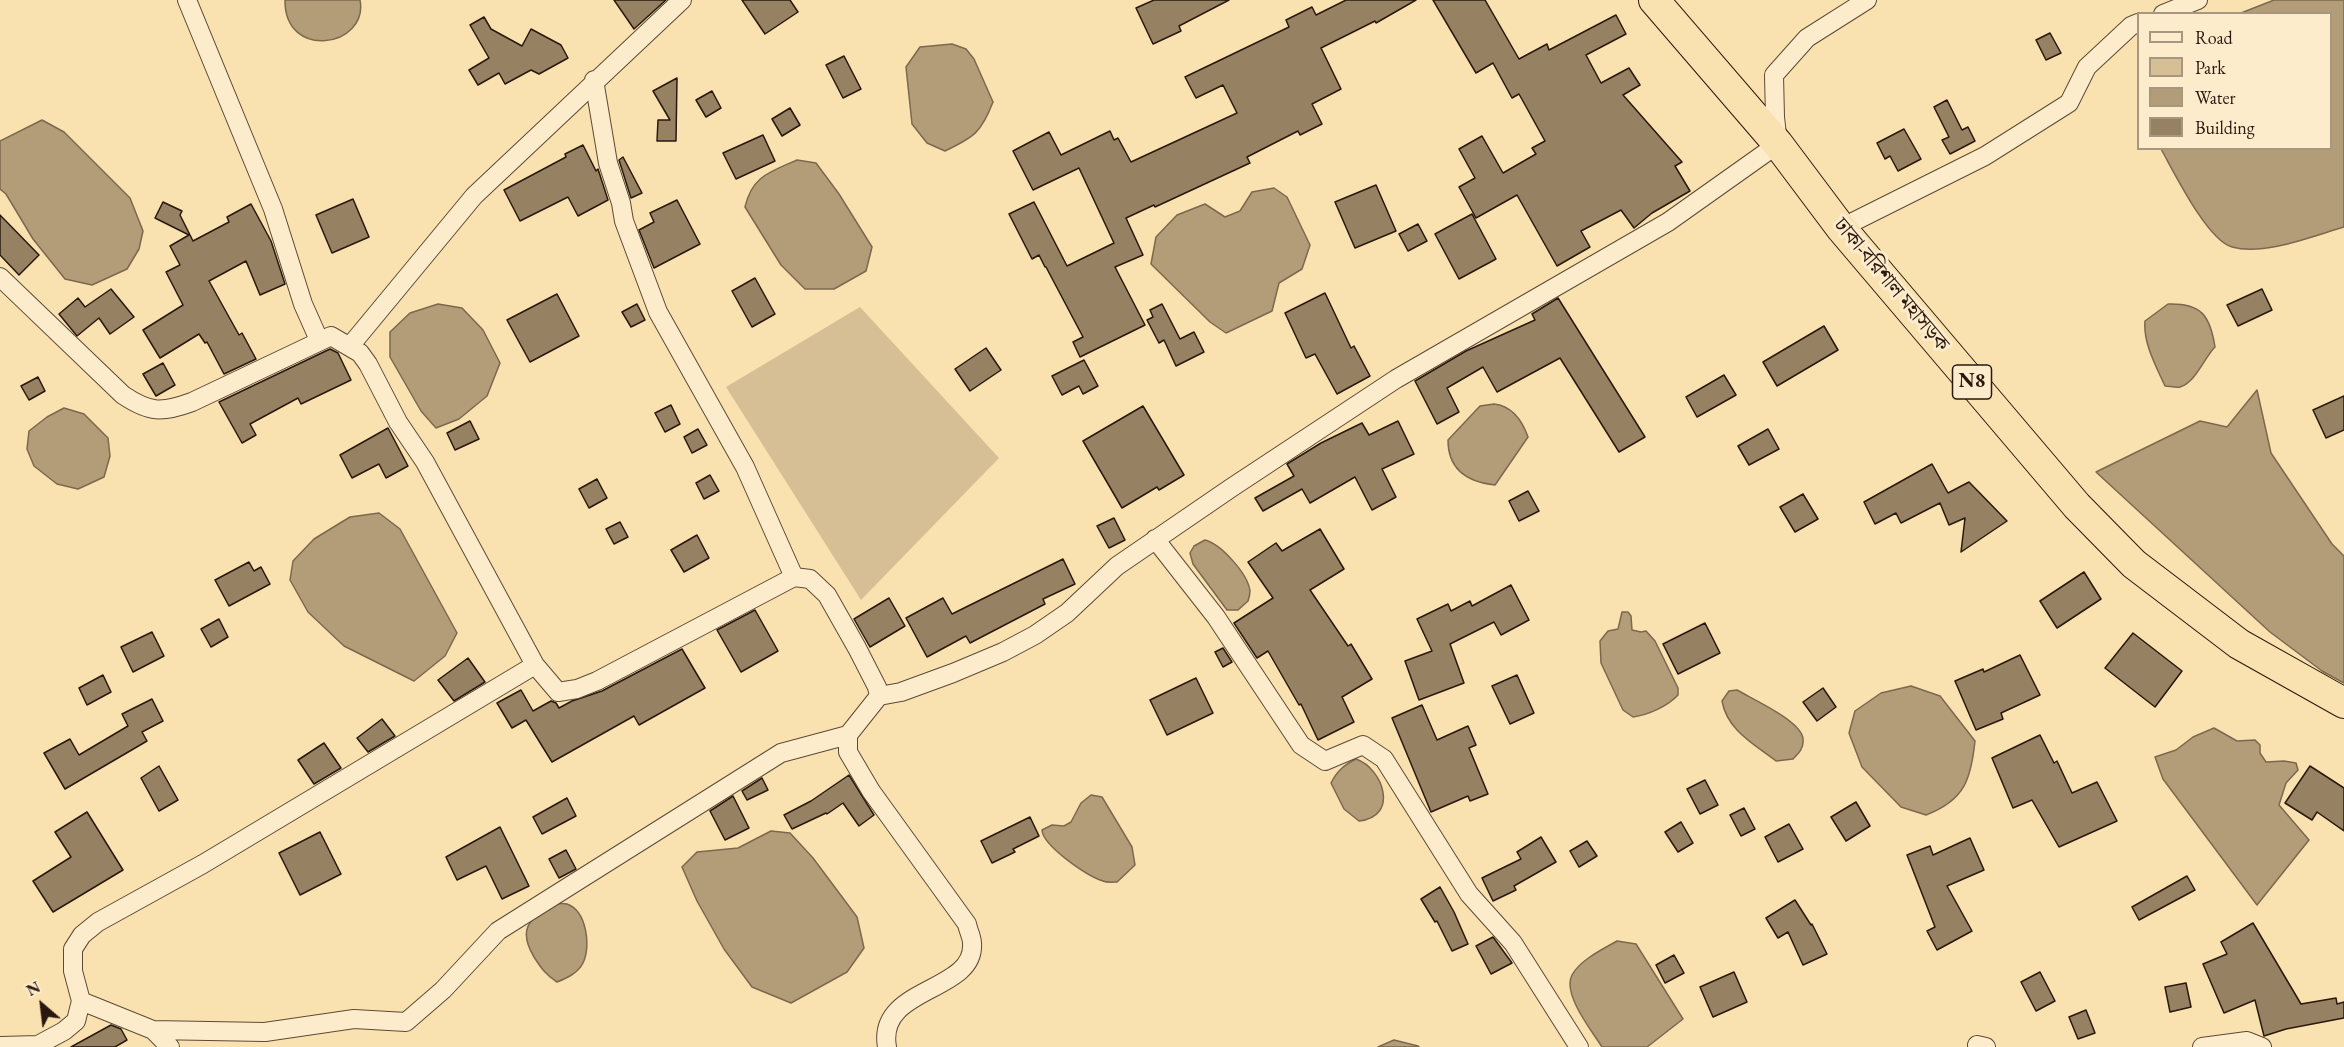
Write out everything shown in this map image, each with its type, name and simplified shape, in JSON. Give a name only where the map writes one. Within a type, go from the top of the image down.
[{"type":"highway","name":"ঢাকা-বরিশাল মহাসড়ক","points":[[1654,0],[1779,144],[1841,228],[2077,506],[2134,564],[2239,644],[2344,703]]},
{"type":"street","points":[[187,0],[273,208],[303,304],[319,340]]},
{"type":"street","points":[[350,346],[474,196],[594,80],[682,0]]},
{"type":"street","points":[[81,1002],[153,1030],[265,1032],[354,1019],[406,1022],[443,990],[498,931],[781,753],[848,735],[879,696],[901,692],[953,673],[1003,652],[1035,635],[1067,613],[1117,566],[1155,539],[1396,379],[1668,222],[1779,144],[1775,117],[1774,75],[1807,38],[1867,0]]},
{"type":"street","points":[[2168,12],[2198,0]]},
{"type":"street","points":[[1841,228],[1985,156],[2069,103],[2087,67],[2131,26],[2137,24]]},
{"type":"street","points":[[594,80],[608,163],[621,203],[624,221],[658,312],[745,467],[794,577]]},
{"type":"street","points":[[0,277],[123,395],[140,407],[158,411],[169,410],[192,402],[331,336],[360,353],[398,422],[425,462],[535,665],[558,692],[577,689],[597,681],[794,577],[810,579],[827,595],[877,687],[879,696]]},
{"type":"street","points":[[1155,539],[1216,617],[1301,745],[1325,761],[1363,745],[1384,759],[1468,894],[1513,943],[1579,1047]]},
{"type":"street","points":[[0,1046],[38,1045],[64,1031],[76,1021],[81,1002],[73,971],[74,949],[82,935],[98,922],[203,864],[535,665]]},
{"type":"street","points":[[848,735],[849,752],[871,791],[967,924],[972,943],[969,958],[956,974],[901,1006],[890,1018],[885,1033],[887,1047]]},
{"type":"street","points":[[153,1030],[170,1047]]},
{"type":"street","points":[[2202,1047],[2247,1041],[2262,1047]]},
{"type":"green space","points":[[860,307],[999,458],[861,600],[726,387]]},
{"type":"water","points":[[285,0],[360,0],[359,16],[352,28],[340,37],[326,40],[311,39],[298,32],[288,19]]},
{"type":"water","points":[[2274,0],[2344,0],[2344,227],[2288,244],[2259,249],[2232,247],[2222,242],[2212,232],[2192,204],[2162,150],[2332,150],[2332,12],[2244,12]]},
{"type":"water","points":[[952,44],[966,49],[974,59],[993,102],[985,121],[975,133],[945,151],[927,143],[912,124],[906,67],[920,47]]},
{"type":"water","points":[[42,120],[64,132],[130,198],[143,231],[139,249],[127,269],[92,285],[65,279],[33,239],[6,194],[0,189],[0,141]]},
{"type":"water","points":[[797,160],[816,163],[839,194],[872,247],[866,271],[834,289],[805,289],[781,265],[745,207],[752,188],[757,182],[771,172]]},
{"type":"water","points":[[1274,188],[1287,197],[1310,245],[1302,269],[1279,283],[1272,311],[1226,333],[1210,322],[1151,264],[1156,237],[1177,215],[1205,204],[1225,217],[1240,211],[1252,192]]},
{"type":"water","points":[[438,304],[462,308],[483,330],[500,363],[487,396],[459,419],[436,428],[421,411],[390,357],[390,332],[410,313]]},
{"type":"water","points":[[2168,304],[2189,306],[2202,313],[2207,319],[2215,347],[2191,380],[2178,387],[2165,386],[2146,338],[2145,321]]},
{"type":"water","points":[[2257,390],[2271,453],[2332,544],[2344,556],[2344,683],[2322,671],[2270,632],[2096,472],[2200,421],[2227,427]]},
{"type":"water","points":[[1494,404],[1516,415],[1528,437],[1495,485],[1476,481],[1461,473],[1451,459],[1448,440],[1480,406]]},
{"type":"water","points":[[64,408],[84,414],[108,438],[110,456],[104,477],[78,489],[57,484],[34,466],[27,449],[29,431],[47,417]]},
{"type":"water","points":[[379,513],[400,529],[457,633],[445,656],[414,681],[344,646],[308,612],[290,580],[293,561],[314,539],[350,517]]},
{"type":"water","points":[[1205,540],[1226,553],[1239,568],[1248,584],[1250,591],[1248,601],[1238,610],[1227,610],[1193,564],[1190,553],[1194,546]]},
{"type":"water","points":[[1622,612],[1628,612],[1631,616],[1632,630],[1646,631],[1655,641],[1678,688],[1678,695],[1669,703],[1651,712],[1633,717],[1623,710],[1601,663],[1600,641],[1608,631],[1618,629]]},
{"type":"water","points":[[1911,686],[1940,696],[1975,741],[1971,766],[1964,787],[1950,802],[1926,815],[1901,807],[1862,767],[1849,733],[1855,711],[1881,693]]},
{"type":"water","points":[[1737,690],[1786,718],[1800,732],[1803,745],[1793,759],[1776,761],[1735,728],[1729,720],[1722,701],[1729,691]]},
{"type":"water","points":[[2214,728],[2237,741],[2255,740],[2260,745],[2260,753],[2266,762],[2296,763],[2298,770],[2286,783],[2279,805],[2309,840],[2257,905],[2163,779],[2155,757],[2176,750],[2193,737]]},
{"type":"water","points":[[1356,759],[1366,764],[1374,772],[1383,792],[1383,802],[1379,811],[1372,818],[1359,821],[1344,809],[1331,783],[1341,769]]},
{"type":"water","points":[[1091,795],[1102,797],[1132,847],[1135,865],[1117,882],[1105,882],[1077,867],[1044,837],[1042,830],[1052,825],[1064,826],[1071,822],[1081,803]]},
{"type":"water","points":[[771,831],[790,833],[813,858],[857,917],[864,948],[847,972],[791,1003],[752,987],[724,949],[697,901],[682,867],[697,852],[738,848]]},
{"type":"water","points":[[552,904],[567,904],[574,908],[583,922],[587,939],[587,948],[581,967],[572,975],[557,982],[539,965],[529,948],[526,933],[528,926],[537,915]]},
{"type":"water","points":[[1617,941],[1636,944],[1683,1019],[1647,1047],[1602,1047],[1574,1002],[1571,992],[1572,975],[1580,964]]},
{"type":"water","points":[[1394,1040],[1418,1046],[1419,1047],[1378,1047]]},
{"type":"building","points":[[614,0],[666,0],[634,29]]},
{"type":"building","points":[[742,0],[790,0],[798,12],[765,34]]},
{"type":"building","points":[[1154,0],[1229,0],[1179,26],[1181,31],[1153,44],[1136,8]]},
{"type":"building","points":[[1346,0],[1416,0],[1376,23],[1375,21],[1321,48],[1341,89],[1312,104],[1322,124],[1300,135],[1298,131],[1247,157],[1250,163],[1126,218],[1143,255],[1115,267],[1145,325],[1080,357],[1073,342],[1083,337],[1039,255],[1032,259],[1009,214],[1034,202],[1067,266],[1114,243],[1079,168],[1033,190],[1013,151],[1049,132],[1061,155],[1110,131],[1114,140],[1118,138],[1131,162],[1237,113],[1223,85],[1196,98],[1185,77],[1289,27],[1286,20],[1312,7],[1316,15]]},
{"type":"building","points":[[1433,0],[1485,0],[1519,59],[1547,44],[1549,50],[1616,15],[1626,34],[1586,55],[1601,83],[1629,68],[1640,85],[1623,95],[1682,162],[1675,166],[1690,191],[1652,213],[1634,228],[1621,210],[1581,231],[1590,247],[1557,266],[1517,195],[1476,218],[1459,187],[1475,178],[1459,149],[1482,136],[1503,173],[1536,154],[1532,148],[1545,141],[1519,94],[1512,98],[1493,63],[1476,73]]},
{"type":"building","points":[[484,17],[491,29],[522,46],[531,29],[561,45],[568,58],[539,74],[531,70],[505,84],[499,73],[478,85],[469,70],[489,58],[470,25]]},
{"type":"building","points":[[2050,33],[2061,53],[2046,60],[2036,40]]},
{"type":"building","points":[[844,56],[861,89],[843,98],[826,65]]},
{"type":"building","points":[[677,78],[676,141],[657,141],[658,120],[670,120],[653,91]]},
{"type":"building","points":[[712,91],[721,108],[706,117],[696,100]]},
{"type":"building","points":[[1947,100],[1962,130],[1968,127],[1975,141],[1950,154],[1942,140],[1949,137],[1934,107]]},
{"type":"building","points":[[790,108],[800,125],[782,136],[772,119]]},
{"type":"building","points":[[1904,129],[1921,159],[1898,171],[1890,156],[1885,159],[1877,143]]},
{"type":"building","points":[[763,135],[775,161],[736,179],[723,153]]},
{"type":"building","points":[[583,145],[596,171],[598,169],[608,200],[578,216],[568,197],[520,221],[504,190],[566,157],[565,154]]},
{"type":"building","points":[[623,157],[642,193],[631,198],[619,160]]},
{"type":"building","points":[[1376,185],[1396,231],[1355,248],[1335,202]]},
{"type":"building","points":[[353,199],[369,237],[332,253],[316,215]]},
{"type":"building","points":[[677,200],[700,244],[654,268],[639,230],[654,222],[650,213]]},
{"type":"building","points":[[163,202],[182,211],[180,215],[193,241],[229,222],[227,217],[251,204],[271,241],[285,284],[260,295],[246,261],[209,281],[239,335],[242,333],[256,359],[224,374],[207,342],[205,343],[199,334],[160,358],[143,330],[183,305],[166,272],[180,265],[170,246],[189,235],[155,218]]},
{"type":"building","points":[[1472,214],[1496,259],[1459,279],[1435,234]]},
{"type":"building","points":[[0,215],[39,255],[19,275],[0,255]]},
{"type":"building","points":[[1418,224],[1427,241],[1408,251],[1399,234]]},
{"type":"building","points":[[755,278],[775,314],[752,327],[732,291]]},
{"type":"building","points":[[111,289],[134,317],[110,334],[99,318],[77,336],[59,314],[78,298],[85,307]]},
{"type":"building","points":[[2262,289],[2272,310],[2238,326],[2227,305]]},
{"type":"building","points":[[1325,293],[1351,348],[1354,346],[1370,376],[1337,394],[1315,354],[1306,358],[1285,313]]},
{"type":"building","points":[[557,294],[579,336],[530,362],[507,320]]},
{"type":"building","points":[[1558,298],[1645,437],[1619,452],[1560,358],[1497,392],[1483,367],[1447,388],[1459,412],[1437,424],[1415,381],[1466,351],[1535,320],[1532,314]]},
{"type":"building","points":[[637,304],[645,320],[631,327],[622,312]]},
{"type":"building","points":[[1162,304],[1180,339],[1194,332],[1204,352],[1176,366],[1164,340],[1159,343],[1147,320],[1153,317],[1150,310]]},
{"type":"building","points":[[1824,326],[1838,350],[1777,386],[1763,362]]},
{"type":"building","points":[[986,348],[1001,370],[970,391],[955,369]]},
{"type":"building","points":[[330,349],[338,353],[351,380],[301,404],[298,398],[250,424],[256,435],[242,443],[219,402]]},
{"type":"building","points":[[1084,360],[1098,386],[1083,394],[1079,386],[1062,395],[1052,376]]},
{"type":"building","points":[[163,363],[175,385],[156,396],[143,374]]},
{"type":"building","points":[[1724,375],[1736,395],[1697,417],[1686,397]]},
{"type":"building","points":[[38,377],[45,391],[29,400],[21,386]]},
{"type":"building","points":[[2344,396],[2344,430],[2326,438],[2313,410]]},
{"type":"building","points":[[671,405],[680,424],[665,432],[655,413]]},
{"type":"building","points":[[1143,406],[1184,475],[1159,490],[1157,487],[1122,508],[1083,441]]},
{"type":"building","points":[[470,421],[479,439],[455,450],[447,433]]},
{"type":"building","points":[[1398,421],[1414,454],[1382,469],[1396,497],[1372,510],[1355,477],[1310,503],[1302,489],[1263,511],[1255,498],[1294,476],[1287,464],[1321,443],[1362,423],[1369,435]]},
{"type":"building","points":[[388,428],[408,466],[386,478],[379,464],[352,478],[340,455]]},
{"type":"building","points":[[698,429],[707,445],[692,453],[684,437]]},
{"type":"building","points":[[1768,429],[1779,449],[1749,465],[1738,446]]},
{"type":"building","points":[[1932,464],[1948,493],[1969,482],[2007,521],[1961,552],[1965,518],[1949,525],[1940,503],[1901,523],[1896,513],[1875,524],[1864,502]]},
{"type":"building","points":[[710,475],[719,491],[704,499],[696,483]]},
{"type":"building","points":[[597,479],[607,498],[589,508],[579,489]]},
{"type":"building","points":[[1528,491],[1539,511],[1519,521],[1509,501]]},
{"type":"building","points":[[1803,494],[1818,519],[1795,532],[1780,507]]},
{"type":"building","points":[[1114,518],[1125,540],[1109,548],[1097,526]]},
{"type":"building","points":[[620,522],[628,537],[614,544],[606,529]]},
{"type":"building","points":[[1320,529],[1344,569],[1310,590],[1348,646],[1351,644],[1372,679],[1342,697],[1354,722],[1318,740],[1301,704],[1299,705],[1268,651],[1257,658],[1234,623],[1273,598],[1248,562],[1276,543],[1282,551]]},
{"type":"building","points":[[697,535],[709,558],[684,572],[671,550]]},
{"type":"building","points":[[1063,559],[1075,584],[1043,599],[1045,604],[970,643],[966,636],[927,657],[906,618],[943,598],[952,614]]},
{"type":"building","points":[[249,562],[254,571],[261,567],[270,584],[229,606],[215,580]]},
{"type":"building","points":[[2084,572],[2101,599],[2057,628],[2040,601]]},
{"type":"building","points":[[1511,585],[1529,620],[1501,635],[1494,622],[1450,644],[1464,683],[1419,700],[1405,661],[1432,651],[1417,619],[1448,604],[1451,611],[1470,601],[1472,606]]},
{"type":"building","points":[[889,598],[905,626],[870,647],[854,619]]},
{"type":"building","points":[[755,610],[778,651],[741,672],[717,630]]},
{"type":"building","points":[[219,619],[228,637],[211,647],[201,629]]},
{"type":"building","points":[[1705,623],[1720,653],[1678,674],[1663,644]]},
{"type":"building","points":[[152,632],[164,656],[133,672],[121,647]]},
{"type":"building","points":[[2133,633],[2182,671],[2155,707],[2105,668]]},
{"type":"building","points":[[1223,648],[1232,662],[1223,667],[1215,652]]},
{"type":"building","points":[[682,649],[705,688],[639,725],[634,716],[552,762],[526,720],[512,728],[497,703],[521,690],[533,711],[551,701],[559,708],[602,691]]},
{"type":"building","points":[[2020,655],[2040,695],[2001,713],[2003,719],[1976,730],[1955,681],[1983,669],[1984,672]]},
{"type":"building","points":[[468,658],[485,682],[454,701],[438,680]]},
{"type":"building","points":[[103,675],[111,692],[87,705],[79,688]]},
{"type":"building","points":[[1517,675],[1534,713],[1510,724],[1492,686]]},
{"type":"building","points":[[1196,678],[1213,713],[1167,735],[1150,700]]},
{"type":"building","points":[[1823,688],[1836,707],[1817,721],[1803,702]]},
{"type":"building","points":[[152,699],[163,721],[142,732],[147,741],[65,789],[44,753],[70,739],[79,755],[128,726],[122,714]]},
{"type":"building","points":[[1422,705],[1437,740],[1468,726],[1476,745],[1469,748],[1488,794],[1470,801],[1468,796],[1431,812],[1392,718]]},
{"type":"building","points":[[382,719],[395,736],[368,752],[357,738]]},
{"type":"building","points":[[2040,735],[2054,763],[2057,761],[2072,793],[2097,782],[2117,821],[2059,847],[2032,800],[2013,808],[1992,758]]},
{"type":"building","points":[[324,743],[341,768],[314,784],[298,760]]},
{"type":"building","points":[[159,766],[178,800],[159,811],[141,778]]},
{"type":"building","points":[[2310,766],[2344,788],[2344,831],[2317,812],[2312,820],[2285,803]]},
{"type":"building","points":[[849,775],[874,815],[859,826],[843,803],[827,814],[792,829],[784,815],[811,801]]},
{"type":"building","points":[[762,778],[768,790],[747,800],[742,791]]},
{"type":"building","points":[[1705,780],[1718,805],[1700,814],[1687,789]]},
{"type":"building","points":[[733,796],[749,828],[725,840],[710,811]]},
{"type":"building","points":[[567,798],[576,816],[542,834],[533,817]]},
{"type":"building","points":[[1856,802],[1870,826],[1846,841],[1831,817]]},
{"type":"building","points":[[1744,808],[1755,829],[1741,836],[1730,815]]},
{"type":"building","points":[[87,812],[123,870],[53,912],[33,881],[71,857],[55,832]]},
{"type":"building","points":[[1030,817],[1039,836],[1013,849],[1015,852],[992,863],[981,841]]},
{"type":"building","points":[[1681,822],[1693,843],[1678,852],[1665,832]]},
{"type":"building","points":[[1789,824],[1803,849],[1778,862],[1765,837]]},
{"type":"building","points":[[500,827],[529,886],[502,899],[486,866],[457,880],[446,857]]},
{"type":"building","points":[[320,832],[341,874],[300,895],[279,853]]},
{"type":"building","points":[[1541,837],[1556,862],[1514,886],[1516,890],[1493,901],[1482,878],[1521,859],[1517,852]]},
{"type":"building","points":[[1970,838],[1984,870],[1947,886],[1972,931],[1937,950],[1927,931],[1935,927],[1907,855],[1930,846],[1933,855]]},
{"type":"building","points":[[1587,841],[1597,856],[1579,867],[1570,851]]},
{"type":"building","points":[[566,850],[576,869],[559,878],[549,859]]},
{"type":"building","points":[[2187,876],[2195,890],[2139,920],[2132,907]]},
{"type":"building","points":[[1440,887],[1468,944],[1452,951],[1437,921],[1435,922],[1421,899]]},
{"type":"building","points":[[1795,900],[1812,924],[1827,954],[1803,965],[1788,932],[1778,938],[1766,918]]},
{"type":"building","points":[[2253,923],[2301,1004],[2336,998],[2337,1004],[2344,1002],[2344,1018],[2286,1029],[2264,1036],[2255,1000],[2224,1013],[2203,964],[2227,954],[2221,942]]},
{"type":"building","points":[[1493,937],[1512,963],[1491,974],[1476,946]]},
{"type":"building","points":[[1674,955],[1684,973],[1665,983],[1656,965]]},
{"type":"building","points":[[1734,972],[1747,1002],[1713,1017],[1700,987]]},
{"type":"building","points":[[2040,972],[2055,1001],[2036,1011],[2021,982]]},
{"type":"building","points":[[2186,983],[2191,1007],[2170,1012],[2165,987]]},
{"type":"building","points":[[2086,1010],[2095,1033],[2078,1039],[2069,1017]]},
{"type":"building","points":[[111,1025],[121,1029],[127,1040],[115,1047],[71,1047]]}]
